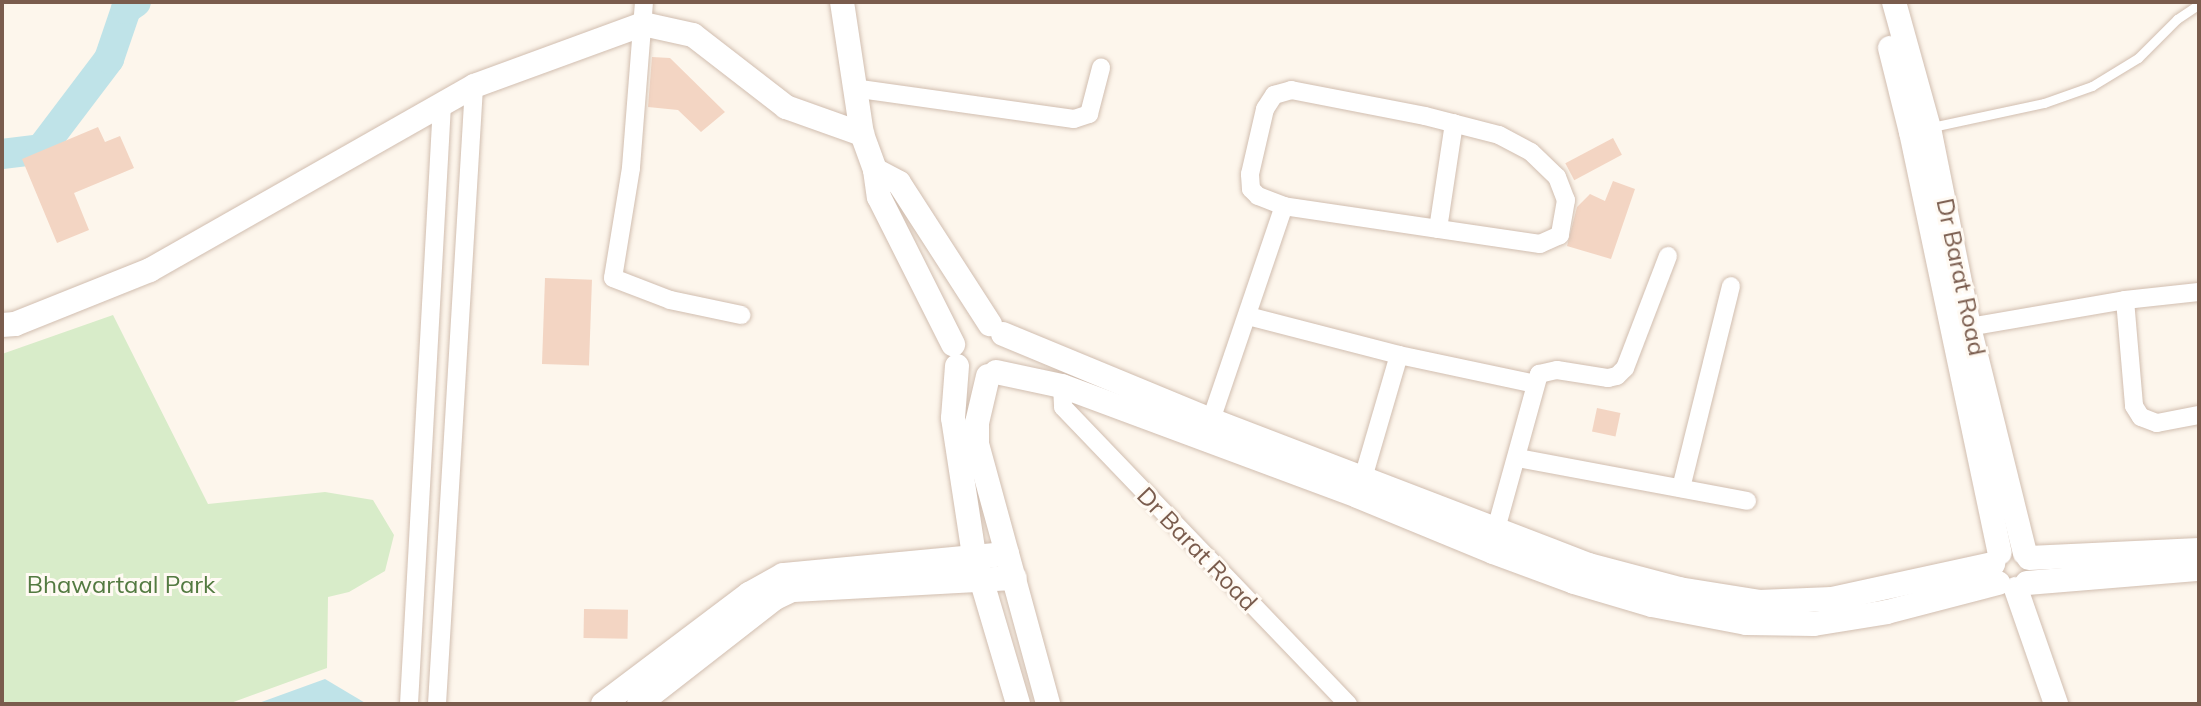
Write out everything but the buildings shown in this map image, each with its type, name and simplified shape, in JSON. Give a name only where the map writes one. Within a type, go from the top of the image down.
[{"type":"street","points":[[842,2],[853,88],[879,197],[955,355],[970,376],[992,374],[1062,386],[1357,496],[1574,582],[1652,605],[1746,623],[1814,624],[1887,612],[2007,574]]},
{"type":"street","name":"Dr Barat Road","points":[[1878,2],[1911,132],[2007,574],[2056,704]]},
{"type":"street","name":"Dr Barat Road","points":[[1894,2],[1929,128],[1969,327],[2027,555]]},
{"type":"street","points":[[2,325],[15,324],[150,270],[474,86],[644,13],[693,35],[786,107],[862,134]]},
{"type":"street","points":[[644,13],[631,168],[613,278],[670,300],[741,315]]},
{"type":"street","points":[[853,88],[1074,119],[1089,114],[1101,68]]},
{"type":"street","points":[[437,704],[474,86]]},
{"type":"street","points":[[1291,90],[1499,135],[1531,152],[1557,177],[1566,200],[1560,235],[1540,244],[1284,206],[1258,196],[1251,189],[1250,174],[1265,109],[1274,95],[1291,90]]},
{"type":"street","points":[[409,704],[442,104]]},
{"type":"street","points":[[1438,229],[1454,123]]},
{"type":"street","points":[[875,170],[899,183],[997,329],[1007,358],[992,374],[977,423],[977,444],[1048,704]]},
{"type":"street","points":[[1211,420],[1284,206]]},
{"type":"street","points":[[1496,529],[1518,458],[1535,384],[1546,370],[1608,378],[1617,376],[1625,368],[1668,256]]},
{"type":"street","points":[[1681,488],[1731,286]]},
{"type":"street","points":[[1969,327],[2125,300],[2199,292]]},
{"type":"street","points":[[2125,300],[2134,406],[2141,417],[2157,423],[2199,415]]},
{"type":"street","points":[[1248,316],[1399,355],[1535,384]]},
{"type":"street","points":[[1018,704],[974,555],[953,418],[955,355],[967,325],[997,329],[1211,420],[1589,565],[1679,589],[1759,602],[1832,599],[2007,574],[2199,569]]},
{"type":"street","points":[[1363,478],[1399,355]]},
{"type":"street","name":"Dr Barat Road","points":[[1062,386],[1063,407],[1348,704]]},
{"type":"street","points":[[1518,458],[1747,501]]},
{"type":"street","points":[[2007,574],[2012,549],[2027,555],[2199,550]]},
{"type":"street","points":[[603,704],[749,594],[783,575],[1007,554]]},
{"type":"street","points":[[641,703],[775,598],[792,590],[1015,578]]},
{"type":"lane","points":[[1929,128],[2044,103],[2092,86],[2138,58],[2177,19],[2199,4]]},
{"type":"green space","name":"Bhawartaal Park","points":[[113,315],[208,504],[325,492],[373,500],[394,535],[385,571],[349,592],[328,597],[327,668],[228,704],[2,704],[2,354]]},
{"type":"water","points":[[325,679],[367,704],[256,704]]},
{"type":"waterway","points":[[2,154],[41,149],[109,59],[126,9],[136,2]]}]
